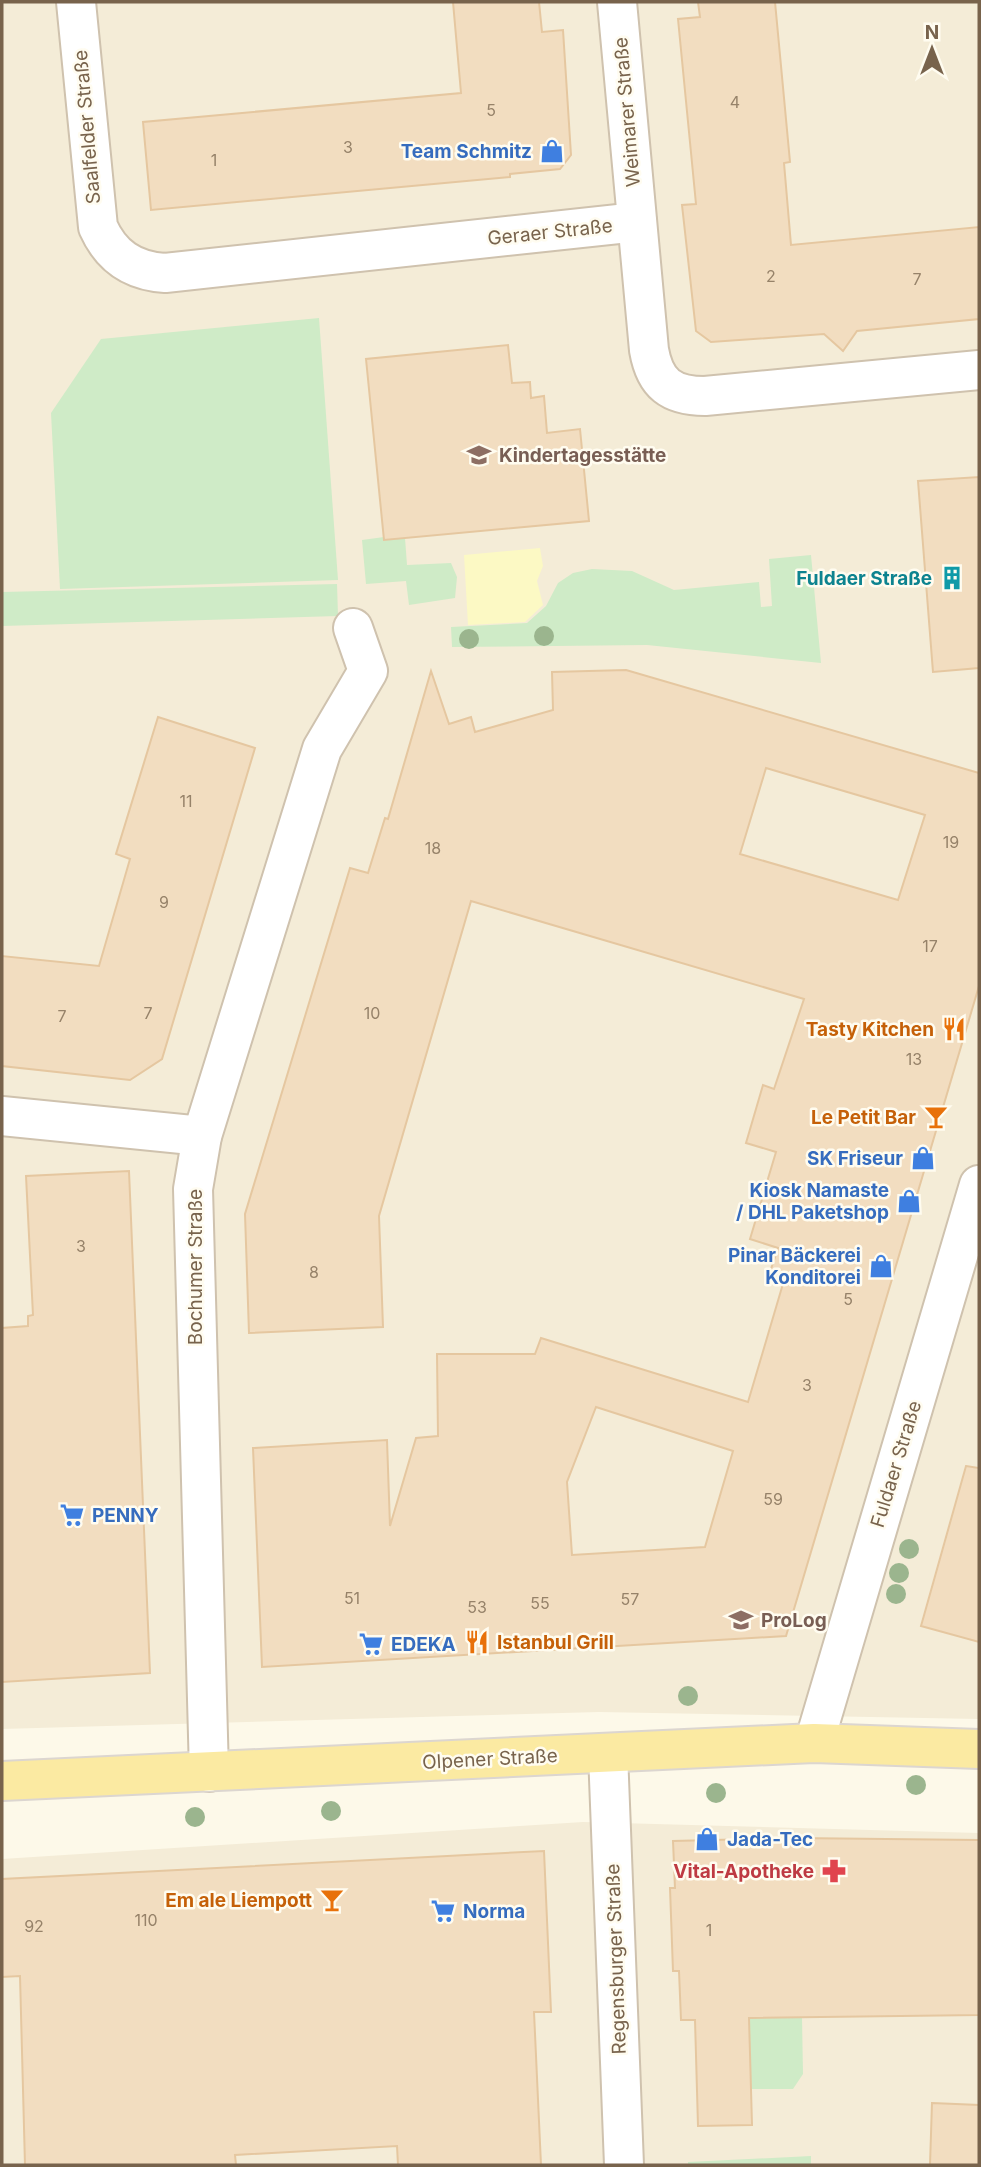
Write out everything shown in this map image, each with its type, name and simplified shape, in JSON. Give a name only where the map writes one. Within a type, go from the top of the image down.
[{"type":"main road","name":"Olpener Straße","points":[[2,1781],[814,1743],[979,1749]]},
{"type":"street","name":"Saalfelder Straße","points":[[76,2],[98,227],[107,246],[116,256],[145,271]]},
{"type":"street","name":"Weimarer Straße","points":[[617,2],[638,222]]},
{"type":"street","name":"Geraer Straße","points":[[145,271],[165,272],[314,258],[638,222],[652,367],[657,379],[678,394],[718,395],[979,370]]},
{"type":"street","name":"Bochumer Straße","points":[[209,1772],[191,1224],[193,1189],[202,1136],[322,749],[368,671],[353,628]]},
{"type":"street","points":[[2,1116],[202,1136]]},
{"type":"street","name":"Fuldaer Straße","points":[[814,1743],[979,1185]]},
{"type":"street","name":"Regensburger Straße","points":[[608,1754],[624,2165]]},
{"type":"shaded area","points":[[2,2],[979,2],[979,1719],[599,1712],[2,1729]]},
{"type":"shaded area","points":[[583,1822],[979,1833],[979,2165],[2,2165],[2,1859]]},
{"type":"green space","points":[[319,318],[338,580],[60,589],[51,413],[101,339]]},
{"type":"green space","points":[[384,537],[385,540],[405,538],[407,565],[451,563],[457,577],[455,598],[409,605],[406,581],[366,584],[362,540]]},
{"type":"green space","points":[[811,555],[821,663],[647,645],[452,647],[451,627],[527,623],[546,606],[558,583],[573,573],[592,569],[632,571],[674,590],[759,582],[761,607],[772,606],[769,559]]},
{"type":"green space","points":[[337,584],[338,616],[2,626],[2,592]]},
{"type":"green space","points":[[802,2017],[803,2074],[793,2089],[751,2089],[749,2018]]},
{"type":"green space","points":[[811,2156],[811,2165],[688,2165],[688,2162]]},
{"type":"sand","points":[[540,548],[543,566],[537,581],[543,605],[525,622],[468,625],[464,555]]},
{"type":"building","points":[[453,2],[539,2],[542,32],[563,30],[571,155],[560,169],[510,174],[510,177],[151,210],[143,122],[461,93]]},
{"type":"building","points":[[698,2],[775,2],[790,162],[784,163],[791,245],[979,227],[979,319],[857,331],[843,351],[824,334],[711,342],[696,331],[682,205],[696,204],[678,19],[700,17]]},
{"type":"building","name":"Kindertagesstätte","points":[[508,345],[512,383],[530,382],[531,398],[544,396],[547,433],[580,429],[589,521],[384,540],[366,359]]},
{"type":"building","name":"Fuldaer Straße","points":[[979,477],[979,668],[933,672],[918,481]]},
{"type":"building","points":[[626,670],[979,773],[979,986],[786,1636],[262,1667],[253,1448],[387,1440],[390,1526],[416,1438],[438,1436],[437,1354],[535,1354],[541,1338],[748,1402],[785,1277],[770,1272],[778,1248],[750,1239],[776,1152],[746,1143],[763,1085],[774,1089],[804,999],[471,901],[379,1216],[383,1327],[249,1333],[245,1214],[350,868],[368,873],[385,818],[388,819],[431,671],[449,724],[471,717],[475,732],[553,710],[552,672]],"holes":[[[766,768],[925,815],[898,900],[740,854]],[[596,1407],[733,1451],[705,1547],[572,1555],[567,1482]]]},
{"type":"building","points":[[158,717],[255,748],[162,1059],[130,1080],[2,1066],[2,956],[99,966],[130,859],[116,854]]},
{"type":"building","name":"PENNY","points":[[129,1171],[150,1673],[2,1682],[2,1328],[28,1326],[28,1316],[33,1315],[26,1176]]},
{"type":"building","points":[[966,1466],[979,1468],[979,1642],[921,1626]]},
{"type":"building","points":[[793,1838],[979,1840],[979,2015],[749,2018],[752,2125],[698,2126],[695,2020],[681,2020],[679,1971],[673,1971],[670,1888],[675,1888],[673,1841]]},
{"type":"building","points":[[544,1851],[551,2012],[534,2012],[541,2165],[398,2165],[397,2146],[235,2155],[236,2165],[25,2165],[20,1976],[2,1977],[2,1879]]},
{"type":"building","points":[[932,2103],[979,2105],[979,2165],[930,2165]]},
{"type":"place","name":"Team Schmitz","points":[[552,151]]},
{"type":"place","name":"Kindertagesstätte","points":[[479,455]]},
{"type":"place","name":"Fuldaer Straße","points":[[952,578]]},
{"type":"place","name":"Tasty Kitchen","points":[[954,1029]]},
{"type":"place","name":"Le Petit Bar","points":[[936,1117]]},
{"type":"place","name":"SK Friseur","points":[[923,1158]]},
{"type":"place","name":"Kiosk Namaste / DHL Paketshop","points":[[909,1201]]},
{"type":"place","name":"Pinar Bäckerei Konditorei","points":[[881,1266]]},
{"type":"place","name":"PENNY","points":[[72,1515]]},
{"type":"place","name":"ProLog","points":[[741,1620]]},
{"type":"place","name":"Istanbul Grill","points":[[477,1642]]},
{"type":"place","name":"EDEKA","points":[[371,1644]]},
{"type":"place","name":"Jada-Tec","points":[[707,1839]]},
{"type":"place","name":"Vital-Apotheke","points":[[834,1871]]},
{"type":"place","name":"Em ale Liempott","points":[[332,1900]]},
{"type":"place","name":"Norma","points":[[443,1911]]}]
